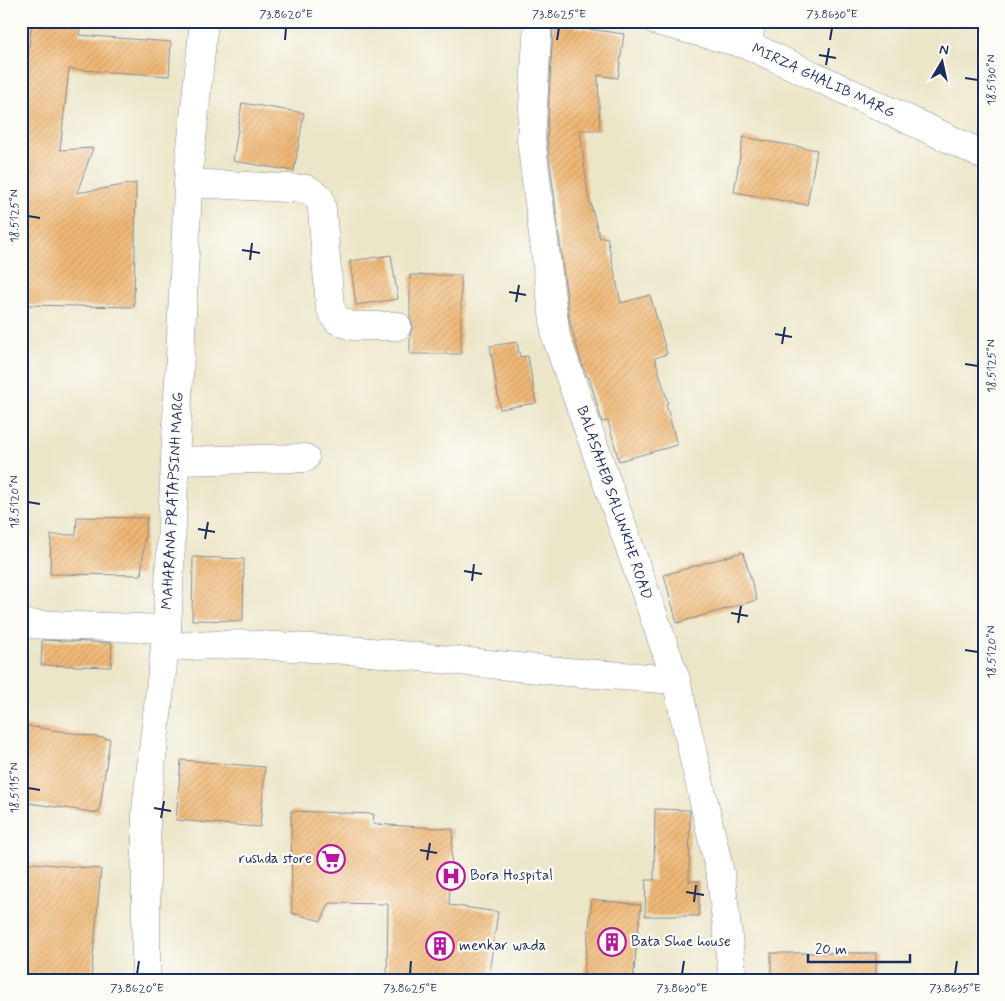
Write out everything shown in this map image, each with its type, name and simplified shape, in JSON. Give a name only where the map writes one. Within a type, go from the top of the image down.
[{"type":"street","name":"MAHARANA PRATAPSINH MARG","points":[[146,980],[146,810],[166,638],[188,183],[204,21]]},
{"type":"street","name":"BALASAHEB SALUNKHE ROAD","points":[[538,21],[531,140],[556,337],[676,680],[721,877],[733,980]]},
{"type":"street","name":"MIRZA GHALIB MARG","points":[[657,21],[749,33],[984,156]]},
{"type":"street","points":[[188,183],[307,189],[319,197],[322,209],[330,307],[337,320],[352,326],[397,326]]},
{"type":"street","points":[[175,461],[305,458]]},
{"type":"street","points":[[21,624],[166,638],[361,651],[568,672],[676,680]]},
{"type":"building","points":[[32,21],[80,21],[79,35],[171,42],[169,76],[69,69],[60,150],[93,148],[77,193],[136,183],[134,307],[21,305],[21,116]]},
{"type":"building","points":[[553,24],[624,34],[618,78],[598,75],[600,130],[580,130],[588,195],[600,238],[607,237],[621,303],[650,295],[667,354],[655,358],[668,403],[666,404],[677,445],[619,461],[608,421],[602,422],[570,323],[547,139]]},
{"type":"building","points":[[242,103],[304,113],[294,171],[233,161]]},
{"type":"building","points":[[743,137],[817,150],[807,205],[734,192]]},
{"type":"building","points":[[391,255],[398,299],[356,305],[350,261]]},
{"type":"building","points":[[410,275],[461,275],[461,354],[410,354],[410,334],[413,326],[410,318]]},
{"type":"building","points":[[517,342],[520,357],[528,356],[536,403],[500,409],[490,346]]},
{"type":"building","points":[[77,517],[147,518],[141,575],[50,574],[51,535],[76,535]]},
{"type":"building","points":[[743,552],[757,600],[677,623],[664,575]]},
{"type":"building","points":[[193,557],[244,559],[243,621],[192,620]]},
{"type":"building","points":[[42,640],[112,643],[111,667],[41,665]]},
{"type":"building","points":[[21,725],[110,739],[99,813],[21,802]]},
{"type":"building","points":[[181,760],[265,767],[260,827],[176,820]]},
{"type":"building","points":[[655,809],[690,810],[689,881],[699,881],[699,916],[645,916],[646,880],[654,880]]},
{"type":"building","points":[[291,811],[374,814],[373,824],[453,829],[449,905],[498,912],[488,980],[387,980],[388,904],[330,903],[321,921],[292,913]]},
{"type":"building","points":[[21,862],[101,869],[91,980],[21,980]]},
{"type":"building","name":"Bata Shoe house","points":[[592,899],[641,905],[633,980],[583,980]]},
{"type":"building","points":[[771,953],[876,953],[876,980],[771,980]]},
{"type":"place","name":"rushda store","points":[[331,859]]},
{"type":"place","name":"Bora Hospital","points":[[451,876]]},
{"type":"place","name":"Bata Shoe house","points":[[612,942]]},
{"type":"place","name":"menkar wada","points":[[440,946]]}]
